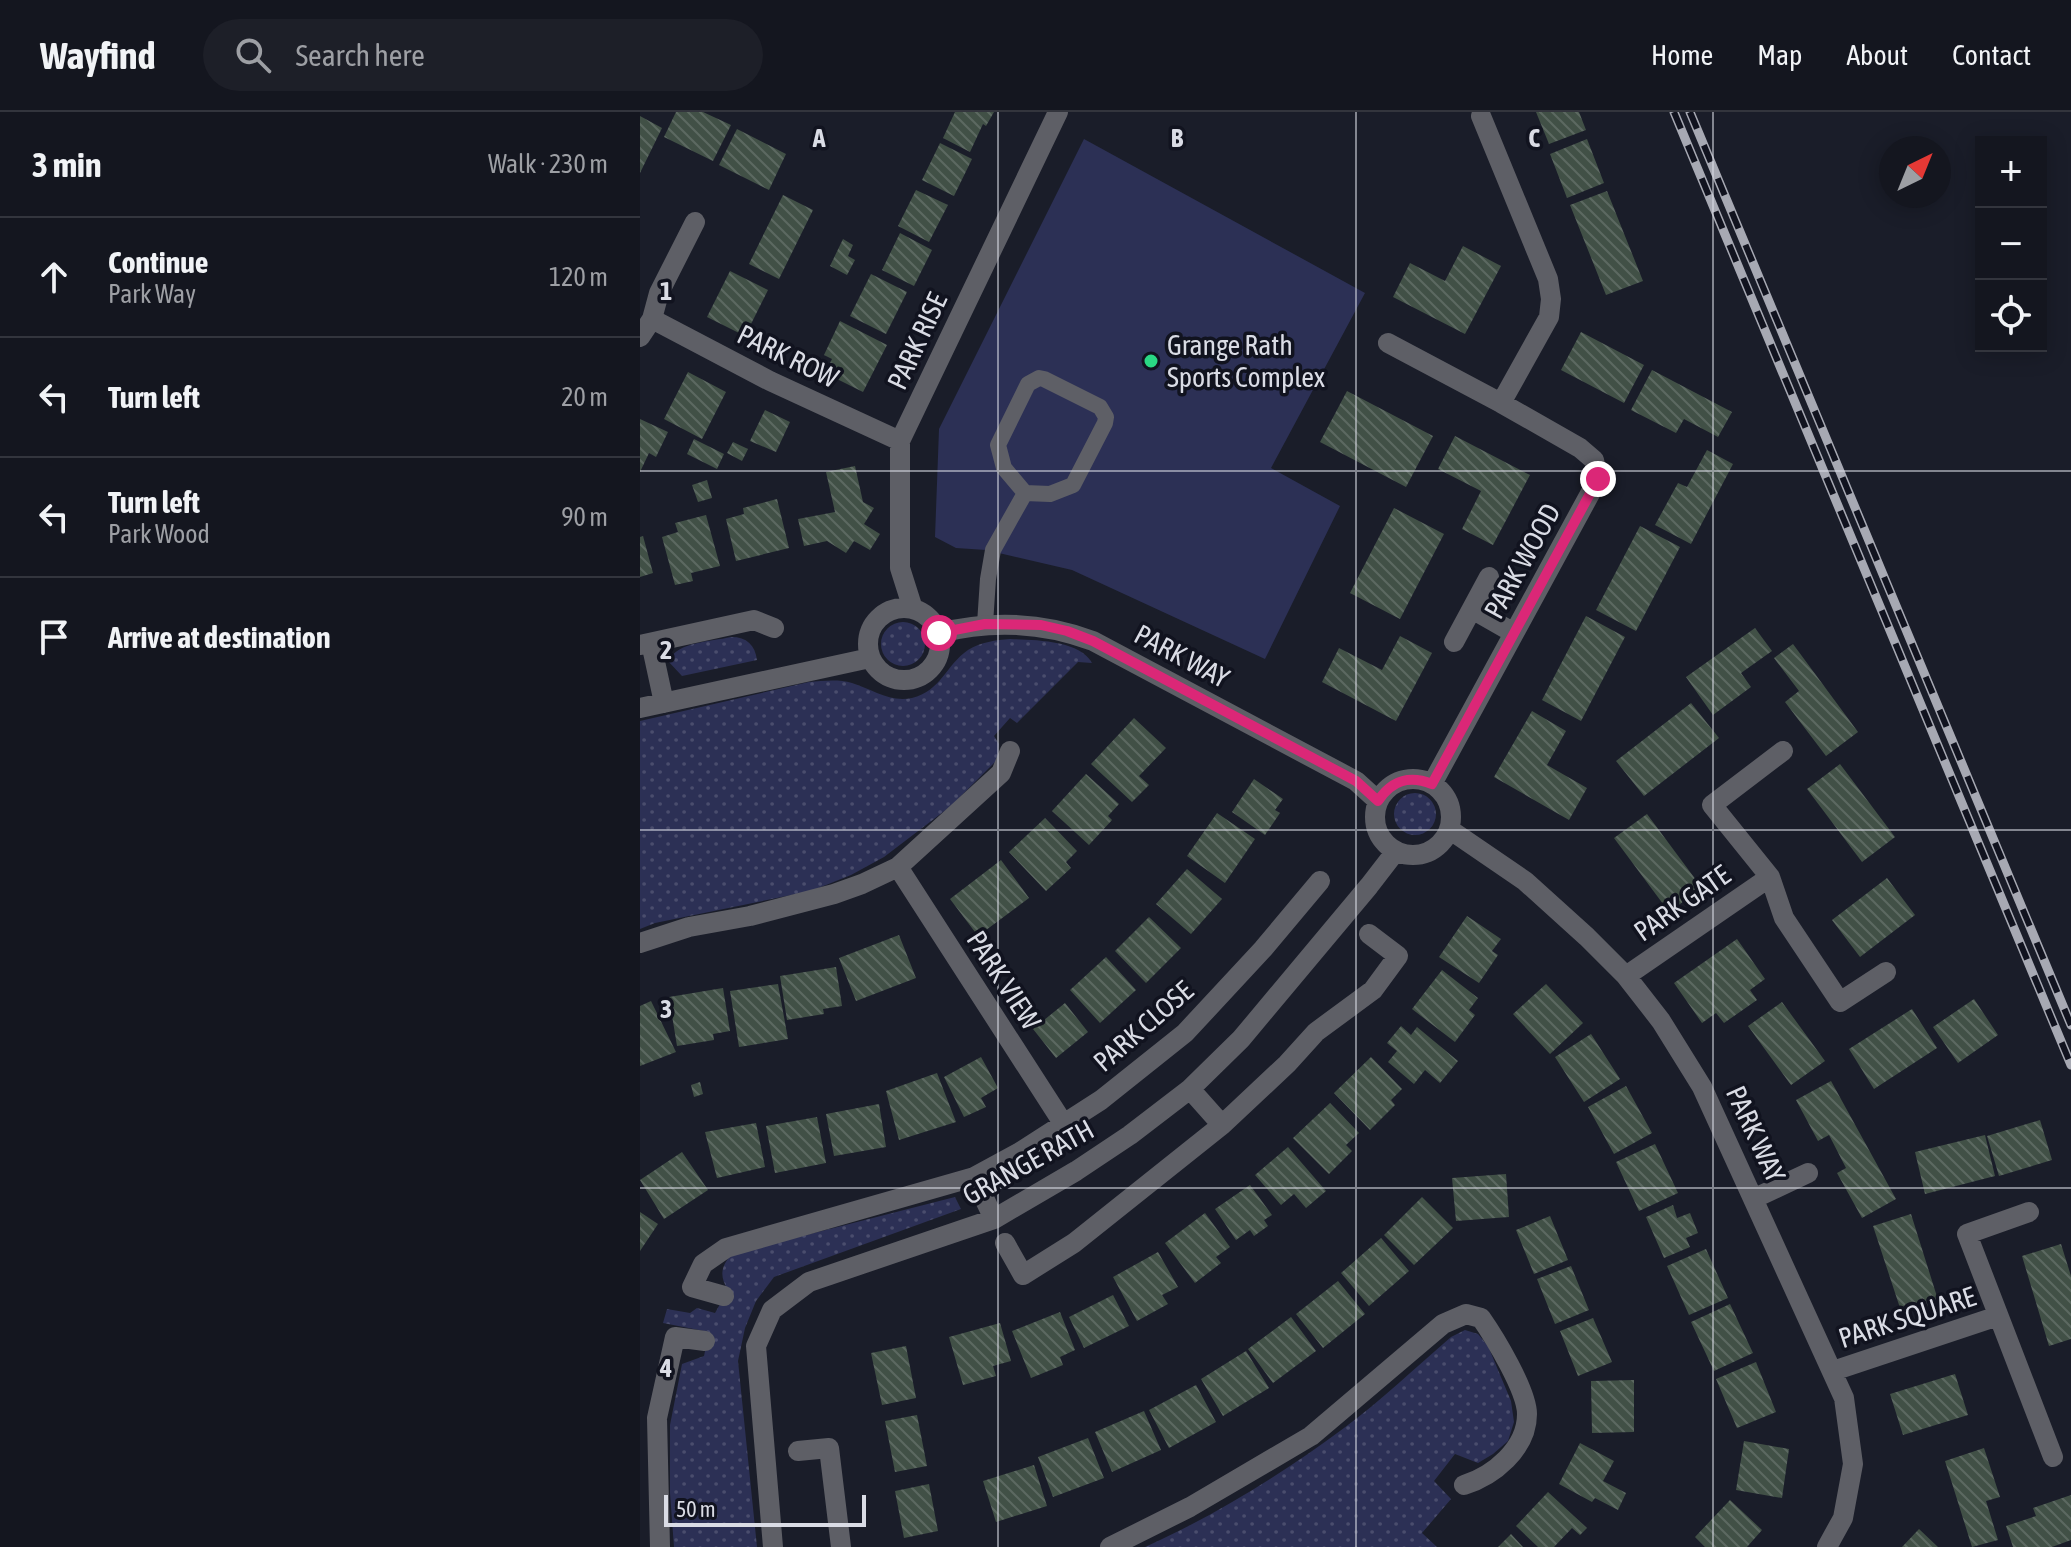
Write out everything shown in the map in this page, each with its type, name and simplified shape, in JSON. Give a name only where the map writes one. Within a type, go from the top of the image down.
[{"type":"street","name":"PARK RISE","points":[[913,609],[900,568],[900,441],[1058,112]]},
{"type":"street","points":[[1481,116],[1548,279],[1551,299],[1549,317],[1501,403]]},
{"type":"street","points":[[640,337],[652,319],[659,293],[695,222]]},
{"type":"street","name":"PARK ROW","points":[[652,319],[770,381],[900,441]]},
{"type":"street","name":"PARK WOOD","points":[[1388,343],[1580,448],[1594,460],[1598,479],[1432,784]]},
{"type":"street","points":[[1454,642],[1489,577]]},
{"type":"street","points":[[913,609],[925,614],[939,633],[938,658],[932,668],[911,680],[887,676],[877,669],[870,658],[869,635],[880,616],[890,610],[913,609]]},
{"type":"street","points":[[1472,609],[1514,633]]},
{"type":"street","points":[[664,703],[646,644],[754,620],[774,628]]},
{"type":"street","name":"PARK WAY","points":[[939,633],[985,624],[1041,625],[1093,641],[1356,781],[1378,801]]},
{"type":"street","points":[[640,708],[870,658]]},
{"type":"street","points":[[640,943],[689,927],[750,916],[834,894],[898,867],[1001,773],[1010,751]]},
{"type":"street","name":"PARK GATE","points":[[1783,751],[1712,805],[1770,877],[1784,918],[1840,1002],[1886,972]]},
{"type":"street","points":[[1420,779],[1432,784],[1448,800],[1451,810],[1449,829],[1442,842],[1431,850],[1420,854],[1396,851],[1386,844],[1376,824],[1378,801],[1385,790],[1396,782],[1420,779]]},
{"type":"street","name":"PARK WAY","points":[[1449,829],[1507,867],[1555,905],[1626,976],[1661,1021],[1702,1087],[1844,1398],[1853,1464],[1843,1518],[1827,1547]]},
{"type":"street","name":"GRANGE RATH","points":[[773,1547],[756,1346],[772,1310],[809,1282],[994,1219],[1130,1135],[1190,1089],[1241,1039],[1396,851]]},
{"type":"street","name":"PARK VIEW","points":[[898,867],[1063,1123]]},
{"type":"street","name":"PARK GATE","points":[[1626,976],[1770,877]]},
{"type":"street","name":"PARK CLOSE","points":[[724,1296],[692,1287],[703,1264],[726,1248],[974,1177],[1101,1100],[1185,1033],[1263,949],[1320,881]]},
{"type":"street","points":[[1005,1243],[1023,1275],[1074,1243],[1222,1125],[1316,1032],[1373,990],[1398,956],[1369,934]]},
{"type":"street","points":[[1190,1089],[1222,1125]]},
{"type":"street","points":[[1755,1198],[1808,1173]]},
{"type":"street","points":[[974,1177],[994,1219]]},
{"type":"street","name":"PARK SQUARE","points":[[2029,1212],[1967,1234],[2053,1457]]},
{"type":"street","points":[[1110,1547],[1190,1507],[1311,1436],[1443,1324],[1466,1314],[1481,1318],[1498,1344],[1528,1413],[1523,1435],[1506,1459],[1483,1479],[1464,1485]]},
{"type":"street","name":"PARK SQUARE","points":[[1833,1371],[1998,1316]]},
{"type":"street","points":[[660,1547],[657,1418],[675,1337],[705,1341]]},
{"type":"street","points":[[798,1451],[829,1448],[841,1547]]},
{"type":"lane","points":[[1039,378],[1100,407],[1106,417],[1073,485],[1050,494],[1025,493],[1004,468],[998,445],[1028,384],[1039,378]]},
{"type":"lane","points":[[985,624],[993,550],[1025,493]]},
{"type":"shaded area","name":"Grange Rath Sports Complex","points":[[1084,139],[1365,293],[1271,468],[1340,506],[1265,659],[1072,570],[986,550],[956,548],[935,537],[939,429]]},
{"type":"shaded area","points":[[903,622],[918,629],[925,644],[918,659],[903,666],[888,659],[881,644],[888,629]]},
{"type":"shaded area","points":[[731,637],[742,638],[749,643],[757,660],[682,676],[668,661],[687,646]]},
{"type":"shaded area","points":[[1010,639],[1067,646],[1086,655],[1092,663],[1078,662],[1017,723],[1010,718],[994,736],[999,744],[997,760],[951,806],[884,857],[811,891],[655,923],[640,929],[640,721],[809,682],[847,682],[889,697],[912,698],[937,684],[968,650],[989,642]]},
{"type":"shaded area","points":[[1415,793],[1430,799],[1436,814],[1430,829],[1415,835],[1400,829],[1394,814],[1400,799]]},
{"type":"shaded area","points":[[955,1197],[961,1209],[774,1277],[756,1301],[745,1328],[738,1361],[757,1547],[674,1547],[670,1425],[682,1364],[704,1356],[709,1332],[663,1323],[667,1309],[690,1313],[697,1308],[715,1313],[728,1290],[722,1271],[732,1254]]},
{"type":"shaded area","points":[[1465,1330],[1478,1334],[1488,1346],[1511,1401],[1514,1422],[1508,1441],[1493,1454],[1478,1463],[1455,1454],[1434,1481],[1451,1499],[1422,1533],[1437,1547],[1145,1547],[1223,1507],[1297,1462],[1372,1406],[1451,1337]]},
{"type":"building","points":[[676,112],[703,112],[731,125],[713,161],[664,137]]},
{"type":"building","points":[[955,112],[994,112],[986,126],[983,124],[970,152],[943,138]]},
{"type":"building","points":[[1536,112],[1579,112],[1586,130],[1549,144]]},
{"type":"building","points":[[640,116],[662,128],[640,173]]},
{"type":"building","points":[[737,129],[786,154],[769,190],[719,165]]},
{"type":"building","points":[[1587,139],[1604,183],[1567,198],[1550,154]]},
{"type":"building","points":[[940,143],[972,159],[954,196],[922,180]]},
{"type":"building","points":[[916,190],[948,205],[929,242],[898,226]]},
{"type":"building","points":[[1607,191],[1643,281],[1606,295],[1570,205]]},
{"type":"building","points":[[783,195],[813,210],[779,279],[749,264]]},
{"type":"building","points":[[900,233],[932,250],[914,286],[882,270]]},
{"type":"building","points":[[843,239],[853,245],[848,256],[855,260],[847,275],[830,266]]},
{"type":"building","points":[[1463,246],[1501,266],[1465,334],[1393,297],[1410,263],[1445,281]]},
{"type":"building","points":[[730,271],[768,290],[745,336],[707,317]]},
{"type":"building","points":[[871,274],[907,292],[886,334],[850,316]]},
{"type":"building","points":[[840,321],[887,345],[863,392],[825,373],[832,359],[824,355]]},
{"type":"building","points":[[1581,332],[1644,365],[1624,403],[1561,370]]},
{"type":"building","points":[[1652,370],[1732,412],[1718,437],[1684,419],[1676,433],[1631,410]]},
{"type":"building","points":[[688,372],[726,392],[702,439],[664,419]]},
{"type":"building","points":[[1347,391],[1433,436],[1406,487],[1320,442]]},
{"type":"building","points":[[765,410],[790,422],[776,452],[750,441]]},
{"type":"building","points":[[640,419],[668,432],[656,457],[649,453],[640,472]]},
{"type":"building","points":[[1455,436],[1530,475],[1493,545],[1462,529],[1481,491],[1438,469]]},
{"type":"building","points":[[694,439],[724,454],[717,469],[687,454]]},
{"type":"building","points":[[733,442],[748,449],[742,461],[727,453]]},
{"type":"building","points":[[1707,450],[1733,464],[1691,544],[1655,525],[1678,483],[1687,487]]},
{"type":"building","points":[[855,466],[863,502],[874,508],[864,524],[880,534],[870,550],[854,541],[846,553],[827,541],[804,546],[798,519],[835,512],[826,472]]},
{"type":"building","points":[[707,480],[712,498],[698,502],[692,485]]},
{"type":"building","points":[[777,499],[789,548],[736,561],[726,519],[744,514],[743,508]]},
{"type":"building","points":[[1394,508],[1444,534],[1400,619],[1350,593]]},
{"type":"building","points":[[706,515],[720,566],[691,573],[693,581],[675,585],[662,537],[678,532],[675,523]]},
{"type":"building","points":[[1640,526],[1680,547],[1636,631],[1596,610]]},
{"type":"building","points":[[643,536],[653,573],[640,577],[640,537]]},
{"type":"building","points":[[1586,616],[1625,637],[1581,721],[1542,700]]},
{"type":"building","points":[[1755,628],[1772,651],[1741,673],[1751,687],[1713,715],[1686,677]]},
{"type":"building","points":[[1400,636],[1432,653],[1396,721],[1322,682],[1339,648],[1382,670]]},
{"type":"building","points":[[1793,644],[1858,732],[1826,756],[1785,702],[1799,691],[1774,658]]},
{"type":"building","points":[[1691,703],[1719,738],[1644,796],[1616,761]]},
{"type":"building","points":[[1532,711],[1566,731],[1547,765],[1587,788],[1569,820],[1494,777]]},
{"type":"building","points":[[1134,718],[1166,748],[1139,776],[1149,785],[1132,802],[1091,764]]},
{"type":"building","points":[[1840,764],[1895,837],[1862,862],[1807,789]]},
{"type":"building","points":[[1086,774],[1119,804],[1108,816],[1112,820],[1089,845],[1052,811]]},
{"type":"building","points":[[1254,779],[1283,799],[1275,810],[1280,813],[1265,835],[1232,812]]},
{"type":"building","points":[[1217,813],[1255,839],[1225,883],[1187,856]]},
{"type":"building","points":[[1647,814],[1702,888],[1669,912],[1614,838]]},
{"type":"building","points":[[1045,818],[1077,851],[1066,862],[1071,868],[1046,891],[1009,852]]},
{"type":"building","points":[[1001,860],[1029,898],[978,936],[950,899]]},
{"type":"building","points":[[1187,869],[1222,899],[1191,934],[1156,904]]},
{"type":"building","points":[[1887,878],[1915,915],[1860,957],[1832,920]]},
{"type":"building","points":[[1467,916],[1501,939],[1492,951],[1498,955],[1479,983],[1439,957]]},
{"type":"building","points":[[1149,917],[1181,948],[1146,983],[1115,951]]},
{"type":"building","points":[[899,935],[916,978],[856,1001],[839,958]]},
{"type":"building","points":[[1737,939],[1765,979],[1750,990],[1757,1000],[1724,1023],[1716,1013],[1702,1023],[1674,983]]},
{"type":"building","points":[[1106,957],[1136,990],[1100,1023],[1070,990]]},
{"type":"building","points":[[836,967],[842,1006],[823,1009],[824,1014],[787,1020],[780,976]]},
{"type":"building","points":[[1442,970],[1478,998],[1469,1010],[1475,1015],[1455,1042],[1412,1009]]},
{"type":"building","points":[[778,984],[788,1039],[739,1047],[730,991]]},
{"type":"building","points":[[1546,984],[1583,1023],[1550,1054],[1513,1014]]},
{"type":"building","points":[[723,988],[730,1031],[713,1034],[714,1040],[677,1046],[669,997]]},
{"type":"building","points":[[1974,999],[1998,1035],[1958,1063],[1933,1027]]},
{"type":"building","points":[[651,1001],[676,1052],[640,1066],[640,1006]]},
{"type":"building","points":[[1782,1002],[1825,1061],[1791,1085],[1748,1026]]},
{"type":"building","points":[[1065,1003],[1088,1032],[1056,1058],[1033,1029]]},
{"type":"building","points":[[1912,1009],[1937,1048],[1874,1089],[1849,1049]]},
{"type":"building","points":[[1401,1026],[1411,1035],[1417,1027],[1458,1061],[1440,1083],[1425,1070],[1414,1084],[1388,1062],[1397,1051],[1387,1043]]},
{"type":"building","points":[[1591,1034],[1620,1079],[1584,1102],[1555,1057]]},
{"type":"building","points":[[981,1057],[998,1088],[981,1098],[986,1107],[964,1117],[944,1077]]},
{"type":"building","points":[[1371,1057],[1402,1089],[1391,1100],[1395,1105],[1370,1130],[1334,1093]]},
{"type":"building","points":[[937,1073],[956,1122],[899,1140],[886,1091]]},
{"type":"building","points":[[1831,1081],[1896,1199],[1862,1218],[1837,1173],[1846,1168],[1829,1135],[1818,1141],[1796,1100]]},
{"type":"building","points":[[700,1082],[703,1094],[694,1097],[691,1085]]},
{"type":"building","points":[[1626,1086],[1652,1133],[1614,1154],[1588,1107]]},
{"type":"building","points":[[1330,1103],[1359,1133],[1346,1145],[1352,1151],[1329,1174],[1293,1138]]},
{"type":"building","points":[[879,1104],[886,1147],[834,1156],[826,1114]]},
{"type":"building","points":[[817,1117],[826,1163],[775,1173],[766,1126]]},
{"type":"building","points":[[2040,1120],[2052,1160],[1999,1176],[1987,1136]]},
{"type":"building","points":[[756,1123],[765,1167],[717,1178],[705,1132]]},
{"type":"building","points":[[1985,1135],[1995,1176],[1925,1194],[1915,1152]]},
{"type":"building","points":[[1655,1144],[1678,1193],[1639,1211],[1616,1162]]},
{"type":"building","points":[[1288,1147],[1326,1191],[1306,1208],[1294,1194],[1281,1205],[1255,1175]]},
{"type":"building","points":[[682,1152],[708,1190],[664,1219],[640,1180]]},
{"type":"building","points":[[1506,1174],[1509,1217],[1456,1221],[1452,1178]]},
{"type":"building","points":[[1250,1185],[1272,1215],[1264,1220],[1268,1226],[1254,1236],[1250,1230],[1236,1240],[1215,1209]]},
{"type":"building","points":[[1422,1197],[1453,1228],[1414,1265],[1384,1235]]},
{"type":"building","points":[[1673,1205],[1677,1218],[1690,1213],[1698,1233],[1686,1238],[1690,1247],[1664,1258],[1646,1217]]},
{"type":"building","points":[[640,1212],[658,1224],[640,1251]]},
{"type":"building","points":[[1205,1213],[1230,1247],[1216,1257],[1221,1263],[1195,1283],[1165,1243]]},
{"type":"building","points":[[1911,1214],[1939,1303],[1902,1314],[1873,1226]]},
{"type":"building","points":[[1550,1216],[1568,1260],[1534,1274],[1516,1230]]},
{"type":"building","points":[[1381,1238],[1409,1271],[1369,1306],[1341,1273]]},
{"type":"building","points":[[2061,1244],[2071,1276],[2071,1339],[2049,1346],[2022,1256]]},
{"type":"building","points":[[1706,1249],[1728,1298],[1689,1315],[1667,1266]]},
{"type":"building","points":[[1158,1252],[1178,1287],[1162,1295],[1168,1304],[1137,1321],[1113,1277]]},
{"type":"building","points":[[1571,1266],[1589,1310],[1555,1324],[1537,1279]]},
{"type":"building","points":[[1338,1281],[1365,1314],[1323,1348],[1296,1314]]},
{"type":"building","points":[[1113,1295],[1129,1326],[1084,1348],[1069,1317]]},
{"type":"building","points":[[1730,1304],[1753,1353],[1714,1371],[1691,1322]]},
{"type":"building","points":[[1060,1312],[1075,1350],[1060,1357],[1063,1365],[1031,1378],[1012,1331]]},
{"type":"building","points":[[1291,1317],[1316,1351],[1273,1383],[1248,1349]]},
{"type":"building","points":[[1593,1318],[1612,1362],[1578,1376],[1560,1331]]},
{"type":"building","points":[[1000,1323],[1011,1361],[993,1366],[996,1376],[963,1385],[949,1337]]},
{"type":"building","points":[[906,1346],[916,1398],[882,1405],[871,1353]]},
{"type":"building","points":[[1246,1351],[1269,1388],[1223,1416],[1201,1379]]},
{"type":"building","points":[[1756,1362],[1776,1412],[1737,1428],[1716,1379]]},
{"type":"building","points":[[1955,1374],[1968,1415],[1903,1435],[1890,1394]]},
{"type":"building","points":[[1634,1380],[1634,1432],[1592,1433],[1591,1381]]},
{"type":"building","points":[[1196,1385],[1216,1422],[1169,1448],[1149,1410]]},
{"type":"building","points":[[1144,1411],[1161,1450],[1112,1472],[1095,1432]]},
{"type":"building","points":[[917,1415],[927,1466],[895,1472],[885,1421]]},
{"type":"building","points":[[1088,1438],[1104,1478],[1053,1497],[1038,1457]]},
{"type":"building","points":[[1744,1441],[1789,1449],[1782,1498],[1736,1490]]},
{"type":"building","points":[[1580,1443],[1614,1461],[1603,1481],[1626,1493],[1618,1510],[1595,1498],[1592,1502],[1559,1484]]},
{"type":"building","points":[[1984,1448],[2000,1497],[1986,1501],[1998,1540],[1972,1547],[1945,1461]]},
{"type":"building","points":[[1034,1465],[1047,1506],[996,1522],[983,1481]]},
{"type":"building","points":[[929,1484],[938,1531],[904,1538],[895,1491]]},
{"type":"building","points":[[1548,1492],[1587,1528],[1580,1535],[1572,1528],[1554,1547],[1538,1547],[1516,1526]]},
{"type":"building","points":[[2071,1495],[2071,1540],[2052,1547],[2013,1547],[2006,1526],[2036,1516],[2033,1508]]},
{"type":"building","points":[[1730,1500],[1762,1530],[1747,1547],[1705,1547],[1695,1537]]},
{"type":"building","points":[[1919,1529],[1938,1547],[1902,1547]]},
{"type":"building","points":[[1511,1534],[1523,1547],[1498,1547]]},
{"type":"railway","points":[[1674,112],[2071,1065]]},
{"type":"railway","points":[[1690,112],[2071,1025]]},
{"type":"place","name":"Grange Rath Sports Complex","points":[[1151,361]]},
{"type":"route","points":[[939,633],[985,624],[1041,625],[1067,631],[1093,641],[1356,781],[1378,801],[1385,790],[1396,782],[1420,779],[1432,784],[1598,479]]}]
